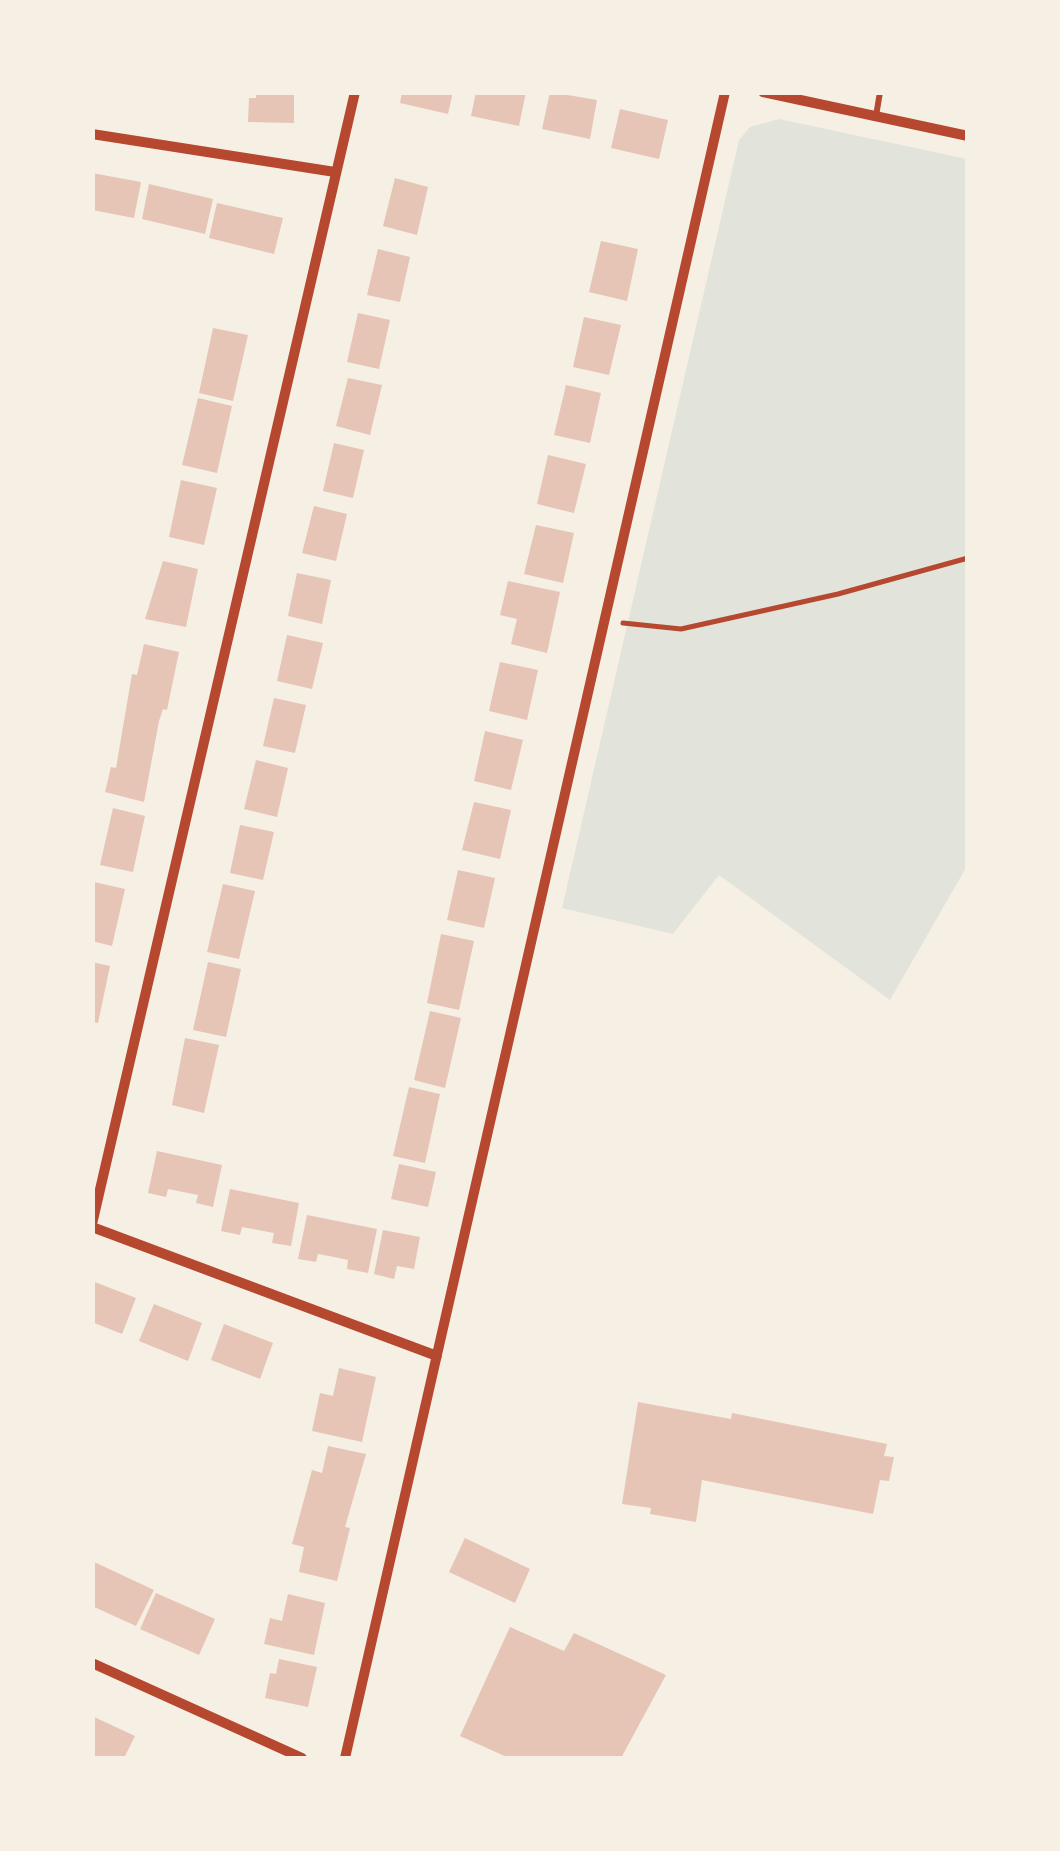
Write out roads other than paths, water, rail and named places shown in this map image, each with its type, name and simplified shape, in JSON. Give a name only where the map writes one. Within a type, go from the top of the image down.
[{"type":"street","points":[[355,92],[92,1225],[437,1356]]},
{"type":"street","points":[[345,1758],[725,92]]},
{"type":"street","points":[[763,92],[968,136]]},
{"type":"street","points":[[92,134],[335,172]]},
{"type":"street","points":[[92,1663],[302,1758]]},
{"type":"lane","points":[[875,117],[880,92]]}]
